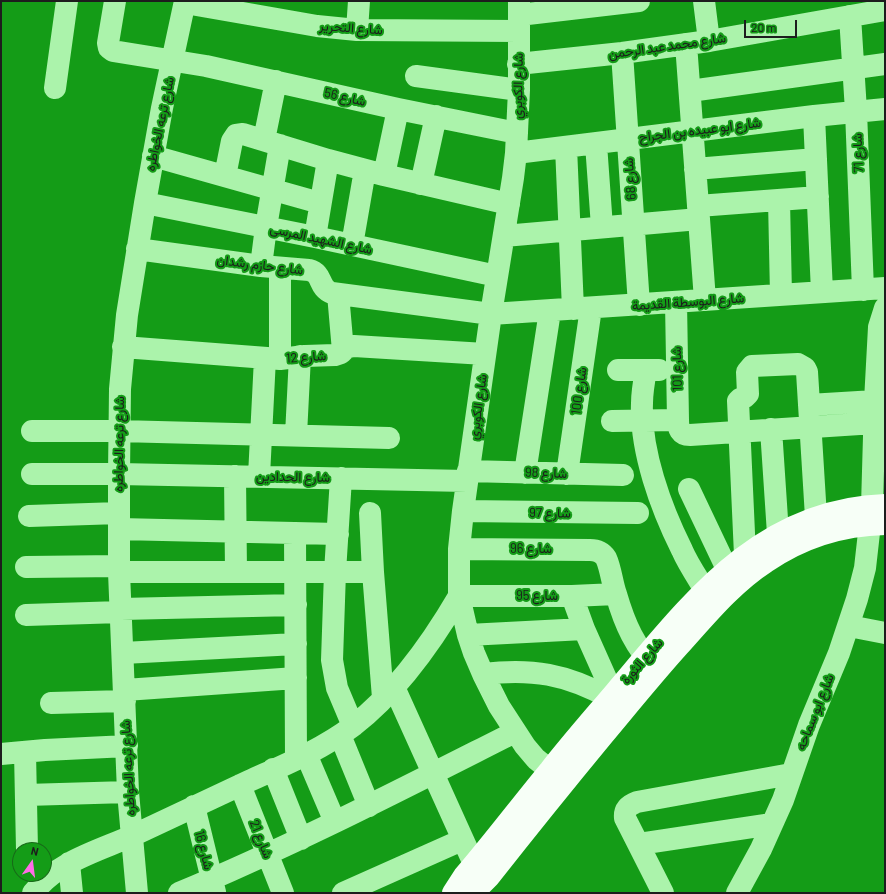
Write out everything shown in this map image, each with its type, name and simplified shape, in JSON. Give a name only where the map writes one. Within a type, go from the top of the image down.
[{"type":"main road","name":"شارع الثورة","points":[[453,893],[474,864],[558,775],[713,590],[727,569],[745,554],[778,534],[816,518],[845,510],[878,515]]},
{"type":"main road","name":"شارع الثورة","points":[[713,590],[757,568],[767,560],[798,543],[878,515]]},
{"type":"main road","name":"شارع الثورة","points":[[473,893],[494,870],[612,696],[651,664]]},
{"type":"street","points":[[55,88],[67,1]]},
{"type":"street","name":"شارع 56","points":[[115,1],[108,43],[113,51],[206,66],[398,109],[436,116],[517,143]]},
{"type":"street","points":[[358,30],[359,1]]},
{"type":"street","name":"شارع التحرير","points":[[185,2],[282,10],[317,26],[358,30],[519,16],[638,1]]},
{"type":"street","points":[[704,1],[709,41]]},
{"type":"street","name":"شارع ترعه الخواطره","points":[[137,893],[128,792],[119,568],[119,431],[124,347],[137,249],[153,156],[185,2]]},
{"type":"street","name":"شارع محمد عبد الرحمن","points":[[518,64],[622,53],[709,41],[885,10]]},
{"type":"street","name":"شارع الكوبري","points":[[519,16],[517,143],[510,204],[491,314],[463,511],[459,549],[459,596],[468,635],[483,674],[500,706],[516,732],[536,759],[558,775]]},
{"type":"street","name":"شارع 71","points":[[850,16],[854,68],[863,290]]},
{"type":"street","points":[[686,44],[705,300]]},
{"type":"street","name":"شارع 68","points":[[622,53],[639,305]]},
{"type":"street","points":[[690,91],[885,64]]},
{"type":"street","points":[[416,76],[519,90]]},
{"type":"street","points":[[276,81],[272,142],[272,189],[266,227],[282,358],[296,436]]},
{"type":"street","points":[[352,245],[375,173],[398,109]]},
{"type":"street","name":"شارع ابو عبيده بن الجراح","points":[[517,143],[566,147],[814,116],[885,109]]},
{"type":"street","points":[[421,184],[436,116]]},
{"type":"street","points":[[814,116],[822,292]]},
{"type":"street","points":[[226,176],[232,141],[240,134],[243,134],[375,173],[510,204]]},
{"type":"street","points":[[596,144],[602,227]]},
{"type":"street","name":"شارع 100","points":[[566,147],[570,230],[582,309],[567,474]]},
{"type":"street","points":[[153,156],[320,203]]},
{"type":"street","points":[[695,170],[816,159]]},
{"type":"street","points":[[315,237],[328,160]]},
{"type":"street","points":[[504,236],[634,225],[779,200],[818,197]]},
{"type":"street","points":[[779,200],[781,295]]},
{"type":"street","name":"شارع الشهيد المرسى","points":[[145,202],[497,276]]},
{"type":"street","name":"شارع حازم رشدان","points":[[137,249],[270,268],[313,272],[318,276],[323,287],[327,291],[338,294],[491,314]]},
{"type":"street","name":"شارع البوسطة القديمة","points":[[491,314],[885,288]]},
{"type":"street","points":[[338,294],[343,351]]},
{"type":"street","name":"شارع 101","points":[[676,302],[676,369],[680,427]]},
{"type":"street","name":"شارع ابو سماحه","points":[[737,893],[761,849],[792,774],[809,725],[839,654],[849,626],[865,568],[878,515],[875,401],[879,327],[885,308]]},
{"type":"street","points":[[525,473],[550,311]]},
{"type":"street","name":"شارع 12","points":[[124,347],[282,358],[335,355],[347,347],[354,346],[485,354]]},
{"type":"street","points":[[259,476],[262,434],[282,358]]},
{"type":"street","points":[[745,554],[738,401],[746,397],[748,394],[747,372],[752,366],[794,364],[802,366],[807,372],[816,518]]},
{"type":"street","points":[[618,370],[676,369]]},
{"type":"street","points":[[646,370],[642,404],[642,421],[648,460],[664,509],[682,551],[713,590]]},
{"type":"street","points":[[809,405],[875,401]]},
{"type":"street","points":[[612,422],[642,421],[680,427],[690,435],[810,426],[875,423]]},
{"type":"street","points":[[771,429],[778,534]]},
{"type":"street","points":[[32,431],[119,431],[389,438]]},
{"type":"street","name":"شارع 98","points":[[468,476],[525,473],[623,475]]},
{"type":"street","name":"شارع الحدادين","points":[[32,474],[341,478],[468,476]]},
{"type":"street","points":[[235,476],[236,572]]},
{"type":"street","points":[[341,478],[335,572],[332,650],[333,669],[346,730],[369,806]]},
{"type":"street","points":[[690,489],[727,569]]},
{"type":"street","name":"شارع 97","points":[[463,511],[638,513]]},
{"type":"street","points":[[370,513],[373,572],[389,693],[433,774],[474,864]]},
{"type":"street","points":[[29,516],[119,521],[236,532],[338,534]]},
{"type":"street","points":[[295,533],[296,678],[301,757],[335,822]]},
{"type":"street","name":"شارع 96","points":[[459,549],[599,551],[603,554],[607,562],[616,594]]},
{"type":"street","points":[[26,567],[119,568],[236,572],[373,572]]},
{"type":"street","points":[[616,594],[629,632],[651,664]]},
{"type":"street","name":"شارع 95","points":[[459,596],[572,596],[616,594]]},
{"type":"street","points":[[33,893],[46,879],[69,863],[133,836],[301,757],[346,730],[389,693],[421,655],[459,596]]},
{"type":"street","points":[[572,596],[612,696]]},
{"type":"street","points":[[26,615],[296,605]]},
{"type":"street","points":[[849,626],[885,633]]},
{"type":"street","points":[[468,635],[584,629]]},
{"type":"street","points":[[123,653],[296,644]]},
{"type":"street","points":[[483,674],[527,671],[549,674],[570,679],[612,696]]},
{"type":"street","points":[[51,703],[296,678]]},
{"type":"street","points":[[179,893],[214,886],[268,855],[516,732]]},
{"type":"street","points":[[1,754],[127,746]]},
{"type":"street","points":[[25,752],[27,842]]},
{"type":"street","points":[[273,770],[301,839]]},
{"type":"street","points":[[663,893],[626,818],[626,811],[630,805],[637,802],[792,774]]},
{"type":"street","name":"شارع 21","points":[[240,785],[283,893]]},
{"type":"street","points":[[26,795],[128,792]]},
{"type":"street","name":"شارع 16","points":[[194,806],[214,886]]},
{"type":"street","points":[[639,844],[772,824]]},
{"type":"street","points":[[343,893],[462,840]]},
{"type":"street","points":[[69,863],[72,893]]},
{"type":"street","points":[[27,882],[27,893]]}]
